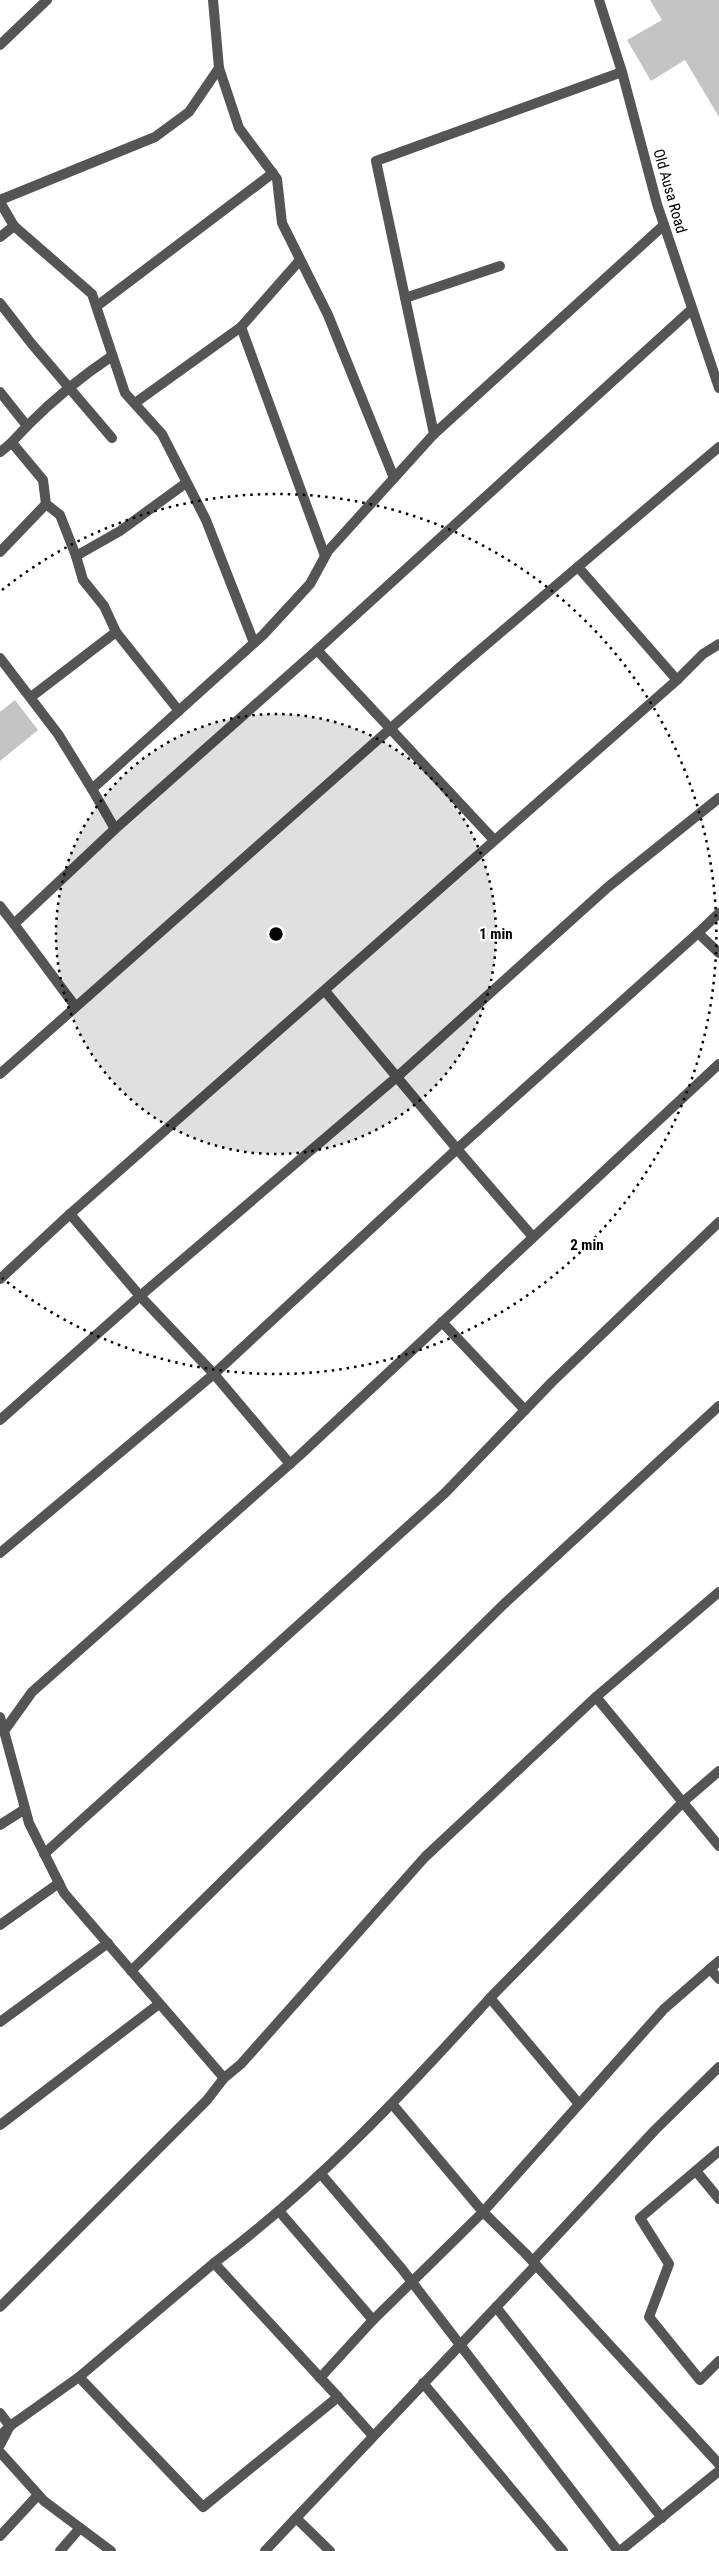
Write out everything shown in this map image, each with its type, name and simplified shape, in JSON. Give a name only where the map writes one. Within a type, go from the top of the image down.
[{"type":"street","points":[[0,45],[47,0]]},
{"type":"street","points":[[213,0],[219,68],[239,128],[277,179],[282,223],[328,315],[394,478]]},
{"type":"street","name":"Old Ausa Road","points":[[599,0],[622,72],[664,225],[719,388]]},
{"type":"street","points":[[219,68],[189,112],[155,137],[0,201],[14,226],[92,294],[125,393],[162,434],[206,520],[254,643]]},
{"type":"street","points":[[434,434],[376,161],[622,72]]},
{"type":"street","points":[[97,306],[273,173]]},
{"type":"street","points":[[92,789],[254,643],[310,584],[325,556],[434,434],[664,225]]},
{"type":"street","points":[[0,237],[14,226]]},
{"type":"street","points":[[136,403],[241,327],[300,260]]},
{"type":"street","points":[[405,298],[500,266]]},
{"type":"street","points":[[0,303],[31,343],[112,438]]},
{"type":"street","points":[[14,924],[115,829],[317,650],[692,308]]},
{"type":"street","points":[[241,327],[325,556]]},
{"type":"street","points":[[0,452],[13,444],[27,426],[70,387],[112,356]]},
{"type":"street","points":[[0,392],[27,426]]},
{"type":"street","points":[[13,444],[44,480],[46,504],[60,515],[83,580],[104,606],[116,632],[179,711]]},
{"type":"street","points":[[0,1074],[389,730],[719,447]]},
{"type":"street","points":[[76,556],[120,531],[186,483]]},
{"type":"street","points":[[0,552],[46,504]]},
{"type":"street","points":[[578,567],[677,680]]},
{"type":"street","points":[[31,697],[116,632]]},
{"type":"street","points":[[0,1278],[70,1214],[677,680],[703,654],[719,644]]},
{"type":"street","points":[[317,650],[389,730],[494,840]]},
{"type":"street","points":[[0,658],[58,734],[115,829]]},
{"type":"street","points":[[0,1420],[140,1296],[398,1076],[608,887],[719,798]]},
{"type":"street","points":[[0,906],[75,1006]]},
{"type":"street","points":[[0,1553],[214,1374],[457,1149],[719,913]]},
{"type":"street","points":[[698,933],[719,954]]},
{"type":"street","points":[[325,991],[533,1238]]},
{"type":"street","points":[[4,1731],[32,1692],[290,1464],[719,1064]]},
{"type":"street","points":[[70,1214],[140,1296],[214,1374],[290,1464]]},
{"type":"street","points":[[44,1854],[445,1494],[525,1410],[719,1222]]},
{"type":"street","points":[[442,1322],[525,1410]]},
{"type":"street","points":[[131,1971],[504,1604],[719,1406]]},
{"type":"street","points":[[0,2307],[207,2100],[224,2078],[241,2064],[425,1857],[596,1697],[719,1592]]},
{"type":"street","points":[[596,1697],[719,1846]]},
{"type":"street","points":[[0,1717],[29,1823],[64,1893],[224,2078]]},
{"type":"street","points":[[0,2436],[10,2426],[79,2378],[214,2262],[279,2211],[321,2174],[393,2105],[490,1998],[683,1802],[719,1771]]},
{"type":"street","points":[[0,1825],[25,1809]]},
{"type":"street","points":[[0,1925],[60,1884]]},
{"type":"street","points":[[0,2022],[108,1943]]},
{"type":"street","points":[[320,2378],[373,2320],[483,2212],[664,2009],[719,1961]]},
{"type":"street","points":[[710,1969],[719,1979]]},
{"type":"street","points":[[490,1998],[579,2104]]},
{"type":"street","points":[[0,2125],[159,2004]]},
{"type":"street","points":[[265,2551],[496,2307],[628,2158],[719,2067]]},
{"type":"street","points":[[393,2105],[483,2212],[534,2263],[719,2464]]},
{"type":"street","points":[[719,2151],[640,2218],[669,2264],[650,2317],[700,2380],[719,2361]]},
{"type":"street","points":[[696,2170],[719,2199]]},
{"type":"street","points":[[321,2174],[412,2282],[619,2551],[719,2471]]},
{"type":"street","points":[[279,2211],[373,2320]]},
{"type":"street","points":[[214,2262],[373,2436]]},
{"type":"street","points":[[496,2307],[662,2518]]},
{"type":"street","points":[[79,2378],[203,2507],[338,2398]]},
{"type":"street","points":[[423,2383],[563,2551]]},
{"type":"street","points":[[0,2413],[10,2426]]},
{"type":"street","points":[[0,2445],[10,2426]]},
{"type":"street","points":[[0,2452],[38,2495],[111,2551]]},
{"type":"street","points":[[0,2536],[38,2495]]},
{"type":"street","points":[[296,2518],[330,2551]]},
{"type":"street","points":[[60,2551],[80,2528]]},
{"type":"building","points":[[650,0],[719,0],[719,117],[685,60],[651,81],[627,40],[662,20]]},
{"type":"building","points":[[15,700],[38,730],[0,761],[0,712]]}]
